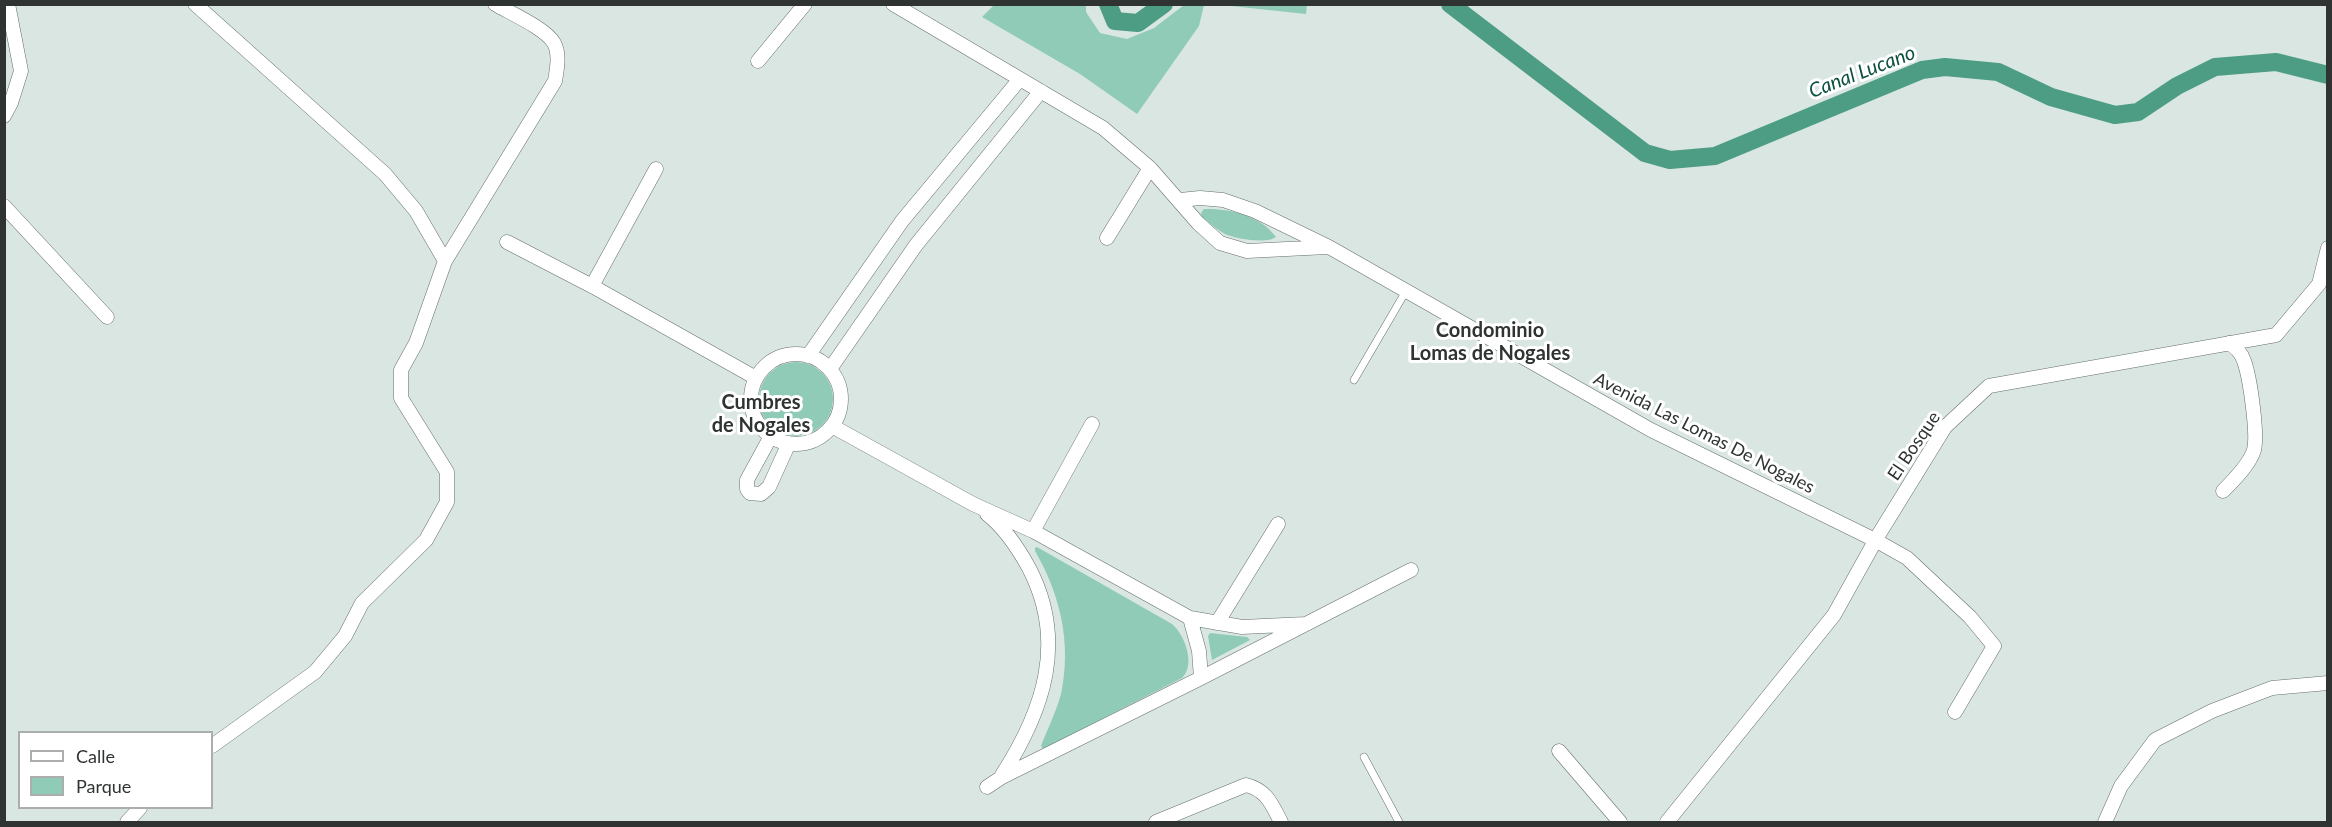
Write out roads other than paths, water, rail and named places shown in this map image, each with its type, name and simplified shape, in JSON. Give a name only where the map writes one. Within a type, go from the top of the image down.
[{"type":"street","points":[[4,116],[11,103],[21,71],[8,4]]},
{"type":"street","points":[[195,4],[384,174],[416,211],[445,261]]},
{"type":"street","points":[[213,745],[315,672],[345,636],[362,603],[426,540],[447,502],[447,472],[401,398],[400,370],[416,343],[445,261],[555,81],[558,60],[555,44],[547,35],[495,4]]},
{"type":"street","points":[[758,61],[805,4]]},
{"type":"street","points":[[893,4],[1103,128],[1150,168],[1198,223],[1220,243],[1247,251],[1329,247]]},
{"type":"street","points":[[808,356],[902,221],[1020,79]]},
{"type":"street","points":[[830,369],[896,272],[1041,91]]},
{"type":"street","points":[[1107,238],[1150,168]]},
{"type":"street","points":[[592,286],[656,169]]},
{"type":"street","points":[[942,172],[963,188]]},
{"type":"street","name":"Avenida Las Lomas De Nogales","points":[[1180,200],[1200,198],[1223,200],[1255,210],[1329,247],[1651,430],[1907,558],[1970,617],[1994,646],[1955,712]]},
{"type":"street","points":[[4,206],[107,317]]},
{"type":"street","points":[[507,242],[592,286],[756,378]]},
{"type":"street","name":"El Bosque","points":[[1667,822],[1834,615],[1875,540],[1945,427],[1989,386],[2276,335],[2319,284],[2328,248]]},
{"type":"street","points":[[876,257],[896,272]]},
{"type":"street","points":[[2223,491],[2245,466],[2254,451],[2255,432],[2244,361],[2238,350],[2229,344]]},
{"type":"street","points":[[791,354],[808,356],[820,361],[830,369],[840,393],[839,410],[832,426],[813,440],[805,443],[789,443],[771,436],[759,425],[752,410],[751,394],[756,378],[774,360],[791,354]]},
{"type":"street","points":[[1034,531],[1092,424]]},
{"type":"street","points":[[832,426],[973,504],[1034,531],[1190,618],[1242,627],[1306,624]]},
{"type":"street","points":[[771,436],[747,480],[747,489],[750,493],[761,494],[769,487],[789,443]]},
{"type":"street","points":[[973,504],[1000,527],[1024,559],[1042,598],[1048,628],[1048,660],[1042,694],[1024,737],[1002,777]]},
{"type":"street","points":[[1217,623],[1278,524]]},
{"type":"street","points":[[987,787],[1002,777],[1411,570]]},
{"type":"street","points":[[1190,618],[1200,651],[1201,678]]},
{"type":"street","points":[[2105,822],[2121,786],[2155,740],[2212,711],[2272,688],[2328,683]]},
{"type":"street","points":[[1559,751],[1620,822]]},
{"type":"street","points":[[1156,822],[1246,785],[1256,787],[1266,794],[1281,822]]},
{"type":"street","points":[[128,822],[138,809]]},
{"type":"lane","points":[[1354,380],[1406,291]]},
{"type":"lane","points":[[1364,757],[1399,822]]},
{"type":"waterway","name":"Canal Lucano","points":[[1108,4],[1115,21],[1138,23],[1164,4]]},
{"type":"waterway","name":"Canal Lucano","points":[[1450,4],[1645,153],[1670,160],[1715,156],[1922,70],[1945,67],[1998,72],[2051,97],[2115,115],[2138,112],[2177,86],[2215,67],[2276,62],[2328,75]]},
{"type":"district","name":"Condominio Lomas de Nogales","points":[[1490,342]]},
{"type":"district","name":"Cumbres de Nogales","points":[[761,414]]}]
